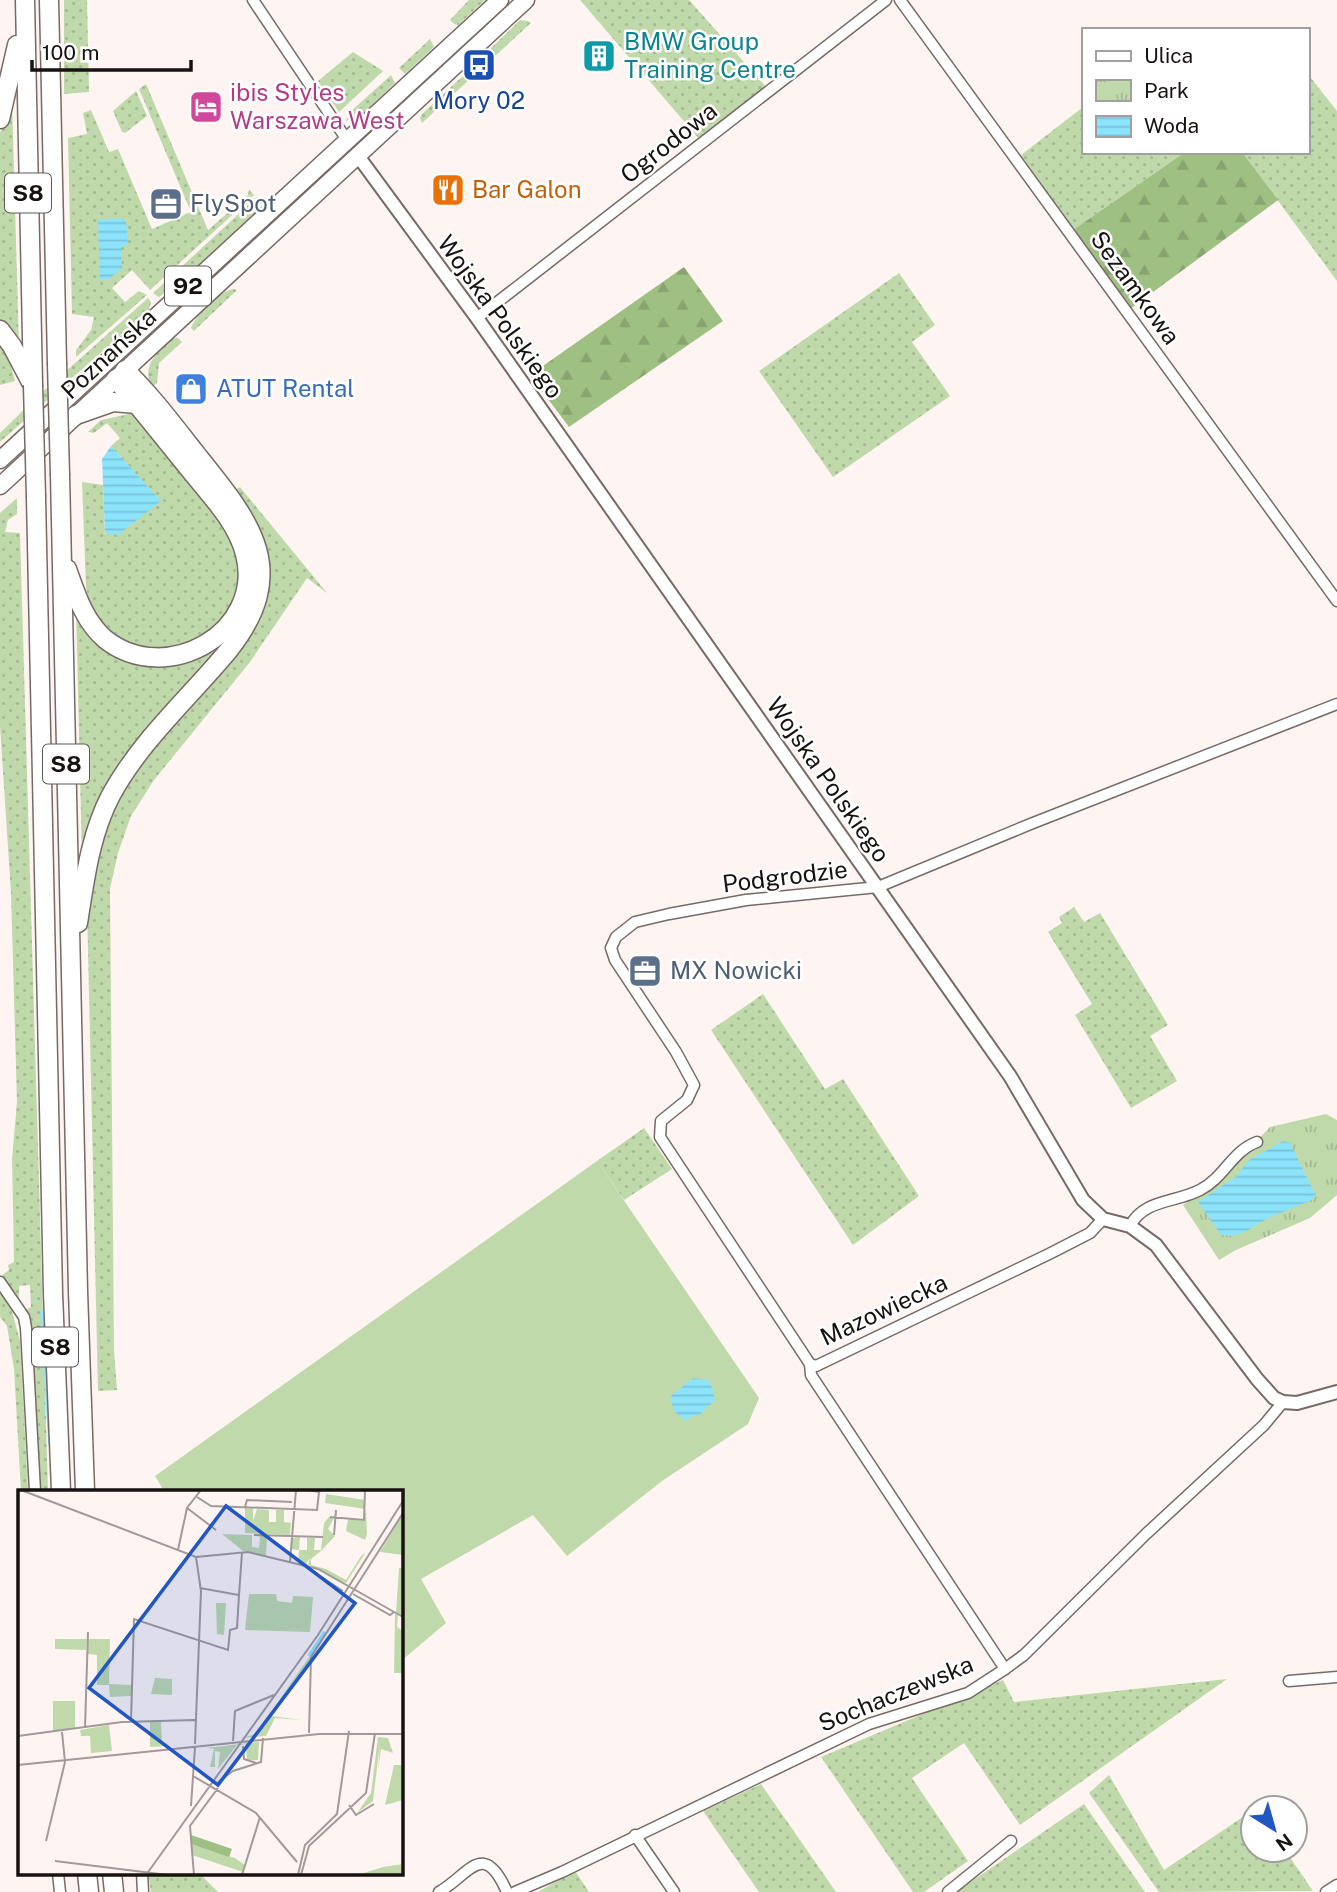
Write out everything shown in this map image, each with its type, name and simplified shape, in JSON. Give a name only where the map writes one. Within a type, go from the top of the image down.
[{"type":"highway","points":[[0,119],[14,64],[24,0]]},
{"type":"highway","name":"S8","points":[[24,0],[53,1293],[61,1490]]},
{"type":"highway","name":"S8","points":[[49,0],[85,1490]]},
{"type":"highway","points":[[0,330],[33,385]]},
{"type":"highway","points":[[62,556],[79,603],[89,621],[103,637],[138,656],[175,657],[189,653],[216,637],[240,608],[247,576],[245,554],[236,532],[137,404],[121,374]]},
{"type":"highway","points":[[71,971],[88,858],[112,794],[141,750],[229,650],[246,626],[256,604],[261,575],[256,542],[232,500],[149,394],[121,374]]},
{"type":"highway","points":[[76,415],[113,402],[137,404]]},
{"type":"highway","points":[[88,1874],[89,1892]]},
{"type":"highway","points":[[113,1874],[114,1892]]},
{"type":"main road","name":"Poznańska","points":[[0,460],[500,0]]},
{"type":"main road","name":"Poznańska","points":[[0,486],[526,0]]},
{"type":"main road","points":[[108,360],[121,374]]},
{"type":"street","points":[[253,0],[348,140]]},
{"type":"street","name":"Ogrodowa","points":[[477,318],[886,0]]},
{"type":"street","name":"Sezamkowa","points":[[900,0],[1337,601]]},
{"type":"street","name":"Wojska Polskiego","points":[[358,156],[477,318],[878,887],[1010,1076],[1083,1200],[1103,1219]]},
{"type":"street","name":"Podgrodzie","points":[[660,1137],[661,1121],[687,1100],[694,1085],[676,1052],[615,960],[611,948],[616,937],[635,922],[746,900],[878,887],[1032,823],[1337,704]]},
{"type":"street","name":"Mazowiecka","points":[[660,1137],[810,1364],[816,1366],[1049,1254],[1090,1233],[1103,1219]]},
{"type":"street","points":[[1130,1226],[1136,1214],[1150,1206],[1200,1190],[1222,1173],[1235,1155],[1258,1142]]},
{"type":"street","points":[[1103,1219],[1130,1226],[1156,1245],[1274,1398],[1297,1403],[1337,1392]]},
{"type":"street","points":[[0,1282],[24,1317],[26,1328],[35,1490]]},
{"type":"street","points":[[810,1364],[811,1375],[1006,1669]]},
{"type":"street","name":"Sochaczewska","points":[[515,1892],[869,1724],[968,1693],[1006,1669],[1024,1655],[1136,1543],[1264,1425],[1283,1402]]},
{"type":"street","points":[[1289,1681],[1337,1677]]},
{"type":"street","points":[[635,1835],[674,1892]]},
{"type":"street","points":[[948,1892],[1011,1841]]},
{"type":"street","points":[[439,1892],[468,1867],[476,1864],[483,1864],[494,1870],[507,1892]]},
{"type":"street","points":[[58,1874],[60,1892]]},
{"type":"street","points":[[142,1874],[143,1892]]},
{"type":"street","points":[[1326,1892],[1337,1885]]},
{"type":"green space","points":[[64,0],[87,0],[89,92],[64,94]]},
{"type":"green space","points":[[469,0],[485,0],[458,25],[454,24],[450,20]]},
{"type":"green space","points":[[580,0],[689,0],[768,89],[700,140]]},
{"type":"green space","points":[[520,20],[531,23],[492,57],[487,52]]},
{"type":"green space","points":[[430,39],[434,47],[405,74],[399,68]]},
{"type":"green space","points":[[353,52],[383,71],[339,112],[318,81]]},
{"type":"green space","points":[[465,74],[468,81],[422,123],[422,114]]},
{"type":"green space","points":[[391,75],[395,83],[358,118],[346,121],[349,113]]},
{"type":"green space","points":[[1309,76],[1337,111],[1337,281],[1243,154],[1309,154]]},
{"type":"green space","points":[[146,84],[208,230],[248,195],[249,189],[254,195],[150,290],[132,270],[112,288],[125,302],[139,291],[147,295],[76,357],[76,350],[91,330],[94,317],[72,314],[68,138],[87,134],[83,113],[91,110],[109,152],[118,149],[152,229],[191,212],[139,89]]},
{"type":"green space","points":[[136,91],[147,116],[125,133],[122,132],[113,111]]},
{"type":"green space","points":[[12,101],[19,347],[0,320],[0,133]]},
{"type":"green space","points":[[1082,108],[1082,154],[1182,154],[1073,230],[1021,155]]},
{"type":"green space","points":[[1182,154],[1244,154],[1278,200],[1130,309],[1073,230]]},
{"type":"green space","points":[[323,170],[327,175],[134,352],[137,345],[243,249]]},
{"type":"green space","points":[[257,197],[260,201],[259,209],[178,284],[159,297],[153,293]]},
{"type":"green space","points":[[684,267],[723,321],[569,427],[530,375]]},
{"type":"green space","points":[[899,273],[935,325],[912,342],[950,396],[833,477],[759,371]]},
{"type":"green space","points":[[233,289],[237,290],[194,331],[191,328],[208,304]]},
{"type":"green space","points":[[148,298],[151,302],[149,310],[0,442],[0,433],[37,397]]},
{"type":"green space","points":[[174,338],[182,342],[159,363],[157,383],[152,387],[149,366],[162,348]]},
{"type":"green space","points":[[0,339],[6,348],[15,381],[0,385]]},
{"type":"green space","points":[[134,411],[226,530],[233,544],[240,574],[237,597],[228,616],[199,643],[154,652],[131,646],[113,635],[97,620],[86,588],[82,482],[103,485],[105,534],[160,501],[111,446],[120,438],[107,423],[94,433],[88,432],[101,420]]},
{"type":"green space","points":[[240,487],[327,593],[307,578],[250,662],[154,780],[131,816],[118,853],[110,889],[114,1350],[117,1390],[98,1391],[87,905],[90,876],[111,809],[139,765],[245,643],[264,602],[268,583],[265,547],[259,529],[236,490]]},
{"type":"green space","points":[[17,498],[17,514],[8,520],[5,532],[20,533],[48,1490],[41,1490],[30,1318],[26,1310],[31,1307],[30,1285],[19,1286],[19,1298],[2,1275],[9,1270],[8,1265],[14,1262],[12,1159],[17,1102],[11,893],[0,726],[0,513]]},
{"type":"green space","points":[[76,608],[114,649],[126,659],[139,664],[166,666],[179,663],[204,652],[227,637],[153,726],[82,858]]},
{"type":"green space","points":[[1074,907],[1084,922],[1100,913],[1168,1025],[1150,1036],[1177,1081],[1131,1108],[1075,1015],[1092,1004],[1048,932],[1062,923],[1059,917]]},
{"type":"green space","points":[[763,994],[825,1089],[843,1079],[919,1196],[853,1245],[711,1030]]},
{"type":"green space","points":[[1326,1114],[1337,1120],[1337,1195],[1310,1218],[1219,1260],[1183,1205],[1233,1166],[1270,1127]]},
{"type":"green space","points":[[644,1128],[672,1169],[624,1200],[597,1161]]},
{"type":"green space","points":[[597,1161],[759,1398],[748,1424],[662,1481],[567,1556],[533,1515],[421,1579],[446,1623],[402,1660],[402,1490],[163,1490],[155,1476]]},
{"type":"green space","points":[[0,1290],[12,1311],[20,1341],[28,1490],[21,1490],[14,1369],[7,1326],[0,1317]]},
{"type":"green space","points":[[1227,1679],[1020,1825],[964,1743],[912,1778],[968,1861],[924,1892],[913,1892],[821,1757],[1003,1680],[1014,1702]]},
{"type":"green space","points":[[1109,1775],[1164,1870],[1239,1819],[1239,1864],[1295,1864],[1313,1891],[1159,1892],[1089,1793]]},
{"type":"green space","points":[[761,1784],[836,1892],[759,1892],[703,1811]]},
{"type":"green space","points":[[1084,1804],[1145,1892],[956,1892]]},
{"type":"green space","points":[[575,1871],[589,1892],[538,1892]]},
{"type":"green space","points":[[148,1874],[200,1874],[218,1892],[151,1892]]},
{"type":"water","points":[[120,218],[126,221],[128,245],[121,246],[122,268],[109,279],[100,280],[98,220]]},
{"type":"water","points":[[111,446],[161,501],[118,535],[105,533],[102,459]]},
{"type":"water","points":[[1283,1141],[1290,1143],[1316,1196],[1245,1232],[1232,1236],[1221,1235],[1198,1202],[1237,1176],[1249,1160]]},
{"type":"water","points":[[693,1378],[708,1380],[715,1400],[698,1416],[692,1416],[686,1421],[674,1411],[670,1397]]},
{"type":"waterway","points":[[42,1312],[50,1444]]},
{"type":"place","name":"BMW Group Training Centre","points":[[599,56]]},
{"type":"place","name":"Mory 02","points":[[479,65]]},
{"type":"place","name":"ibis Styles Warszawa West","points":[[206,107]]},
{"type":"place","name":"Bar Galon","points":[[448,190]]},
{"type":"place","name":"FlySpot","points":[[166,204]]},
{"type":"place","name":"ATUT Rental","points":[[191,389]]},
{"type":"place","name":"MX Nowicki","points":[[645,971]]}]
